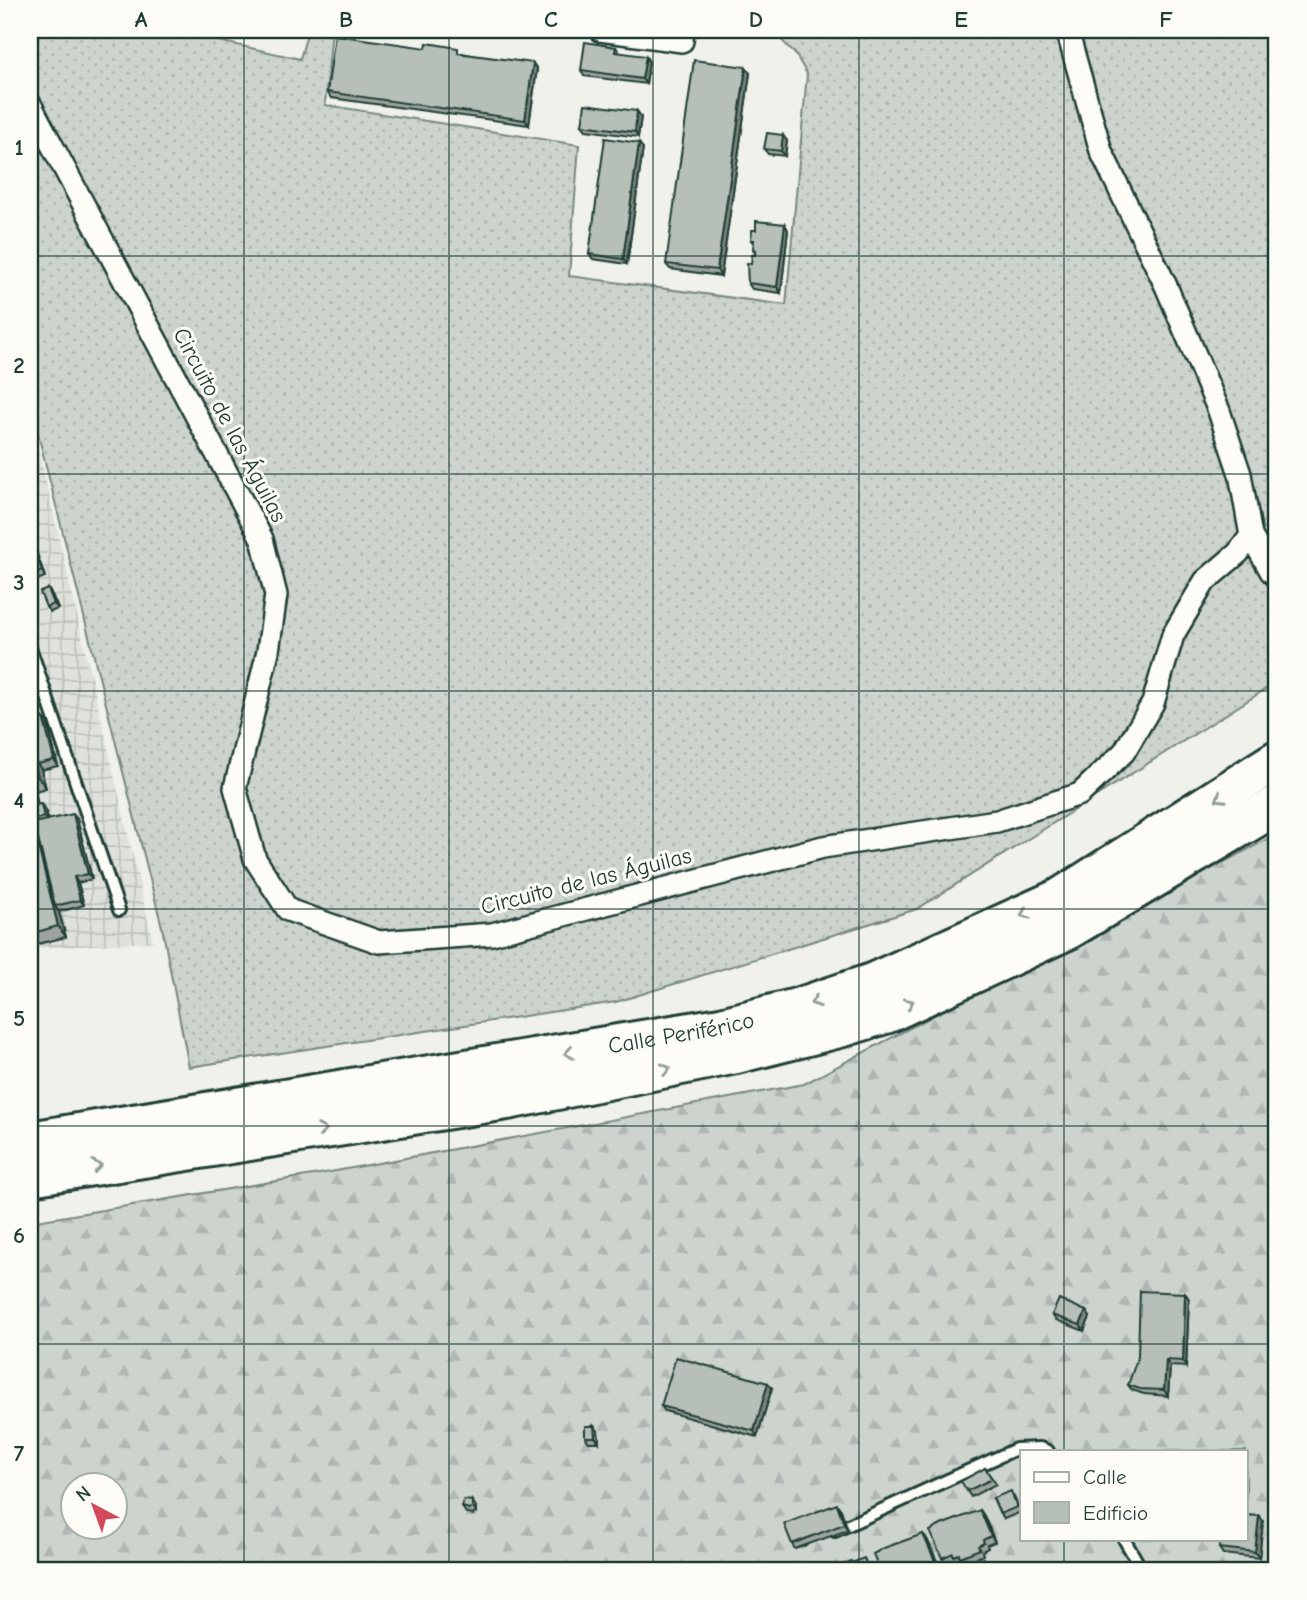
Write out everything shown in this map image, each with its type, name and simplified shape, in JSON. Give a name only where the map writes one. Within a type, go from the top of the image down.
[{"type":"highway","name":"Calle Periférico","points":[[30,1141],[721,1027],[797,1008],[872,982],[1060,898],[1277,761]]},
{"type":"highway","name":"Calle Periférico","points":[[30,1177],[519,1097],[710,1059],[843,1027],[888,1013],[1069,929],[1277,805]]},
{"type":"street","points":[[600,30],[682,41],[683,30]]},
{"type":"street","points":[[1067,30],[1101,151],[1166,286],[1219,411],[1240,474],[1251,536],[1271,571],[1277,576]]},
{"type":"street","name":"Circuito de las Águilas","points":[[30,104],[262,539],[276,595],[268,651],[235,788],[255,859],[288,910],[366,938],[379,942],[492,934],[823,847],[997,821],[1080,794],[1124,752],[1153,703],[1173,635],[1205,581],[1238,553],[1251,536]]},
{"type":"lane","points":[[30,647],[119,910]]},
{"type":"lane","points":[[829,1534],[1016,1449],[1045,1450]]},
{"type":"lane","points":[[1125,1540],[1142,1570]]},
{"type":"shaded area","points":[[30,413],[153,942],[40,948],[30,954]]},
{"type":"green space","points":[[30,30],[169,30],[300,59],[308,30],[332,30],[325,105],[579,145],[569,276],[786,305],[807,74],[796,55],[772,30],[1277,30],[1277,682],[917,909],[616,1002],[189,1067],[162,927],[30,402]]},
{"type":"green space","points":[[1277,834],[1277,1570],[30,1570],[30,1222],[325,1173],[804,1084]]},
{"type":"building","points":[[335,35],[426,48],[427,43],[458,48],[458,53],[533,63],[525,120],[327,92]]},
{"type":"building","points":[[585,42],[616,47],[615,52],[646,56],[642,79],[581,70]]},
{"type":"building","points":[[694,60],[746,67],[717,270],[666,264]]},
{"type":"building","points":[[585,104],[637,111],[635,132],[582,125]]},
{"type":"building","points":[[767,133],[783,135],[781,151],[764,149]]},
{"type":"building","points":[[605,138],[639,143],[623,259],[589,254]]},
{"type":"building","points":[[756,221],[785,224],[777,287],[748,283],[747,263],[751,264],[756,250],[753,249],[754,240],[751,240],[752,230],[756,230]]},
{"type":"building","points":[[30,539],[42,571],[30,576]]},
{"type":"building","points":[[48,589],[54,604],[46,607],[40,592]]},
{"type":"building","points":[[43,717],[54,760],[37,764],[33,758],[30,759],[30,720]]},
{"type":"building","points":[[33,758],[38,777],[30,780],[30,759]]},
{"type":"building","points":[[30,786],[35,805],[41,804],[44,817],[33,820],[30,805]]},
{"type":"building","points":[[30,814],[58,926],[30,934]]},
{"type":"building","points":[[73,814],[88,874],[74,877],[80,900],[55,906],[34,823]]},
{"type":"building","points":[[1140,1291],[1185,1293],[1183,1361],[1166,1360],[1164,1390],[1140,1389],[1128,1385],[1138,1356]]},
{"type":"building","points":[[1059,1299],[1086,1311],[1080,1325],[1052,1315]]},
{"type":"building","points":[[676,1357],[768,1383],[754,1431],[661,1406]]},
{"type":"building","points":[[585,1426],[594,1426],[595,1437],[585,1437]]},
{"type":"building","points":[[985,1468],[992,1479],[967,1491],[961,1481]]},
{"type":"building","points":[[1011,1491],[1017,1507],[1000,1514],[993,1498]]},
{"type":"building","points":[[464,1500],[472,1501],[472,1507],[462,1507]]},
{"type":"building","points":[[837,1504],[844,1524],[792,1544],[784,1524]]},
{"type":"building","points":[[980,1510],[991,1536],[983,1540],[984,1543],[978,1546],[980,1549],[960,1557],[959,1554],[954,1556],[953,1553],[942,1558],[930,1531]]},
{"type":"building","points":[[1248,1515],[1259,1516],[1255,1552],[1219,1548],[1220,1540],[1248,1540]]},
{"type":"building","points":[[923,1534],[935,1561],[923,1565],[924,1569],[921,1570],[880,1570],[873,1554]]},
{"type":"building","points":[[864,1558],[869,1570],[832,1570],[851,1561],[852,1563]]},
{"type":"building","points":[[983,1558],[988,1568],[1003,1566],[1005,1570],[965,1570],[963,1566]]}]
